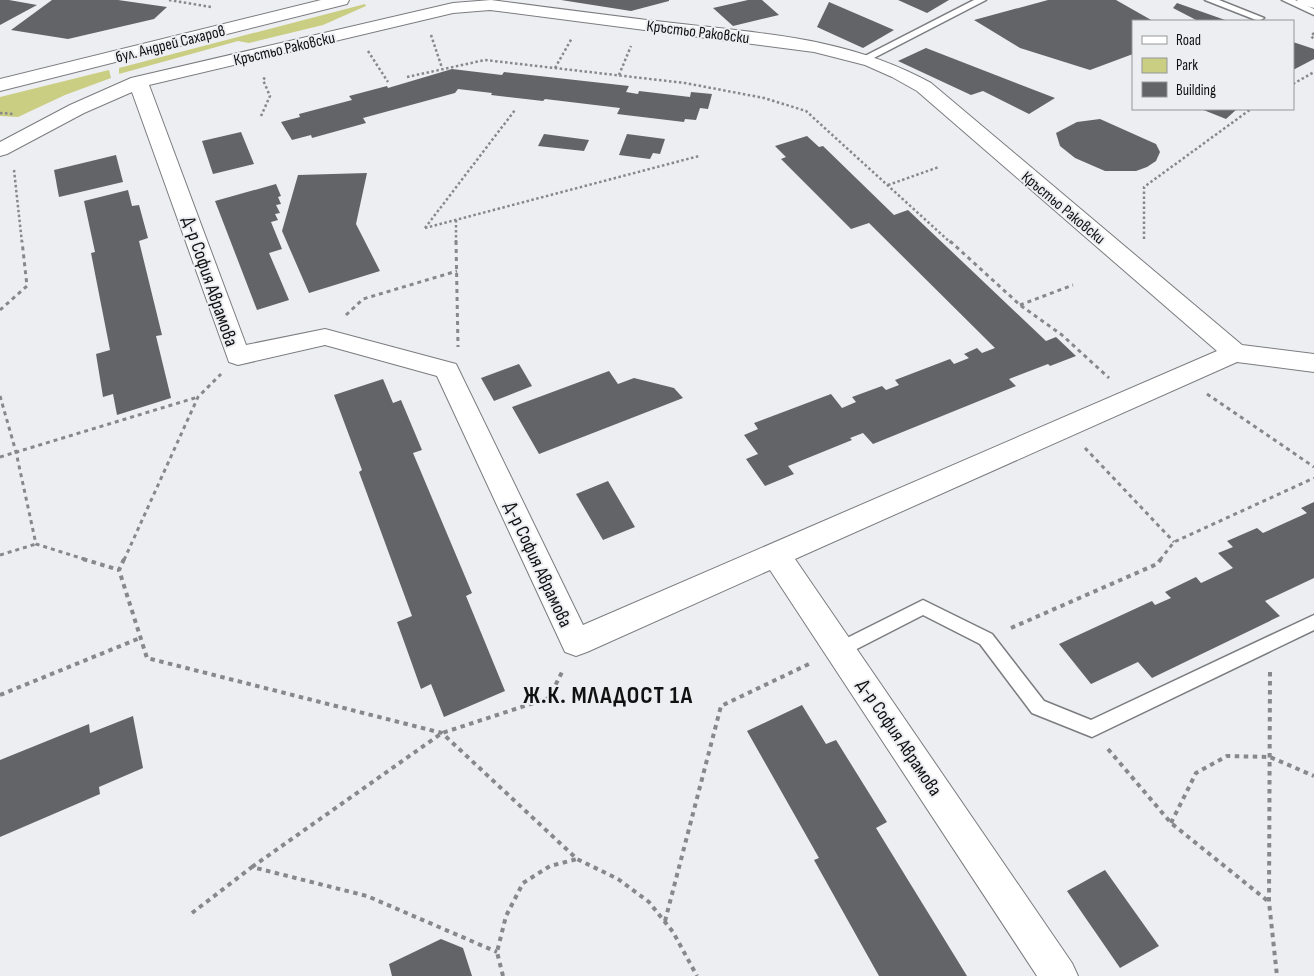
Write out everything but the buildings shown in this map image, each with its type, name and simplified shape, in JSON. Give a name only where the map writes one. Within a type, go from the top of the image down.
[{"type":"street","name":"бул. Андрей Сахаров","points":[[0,70],[280,0]]},
{"type":"street","name":"бул. Андрей Сахаров","points":[[0,85],[341,0]]},
{"type":"street","points":[[1305,0],[1314,3]]},
{"type":"street","name":"Кръстьо Раковски","points":[[5,148],[77,109],[138,82],[355,31],[426,9],[490,5],[799,44],[864,59],[908,77],[924,88],[1235,353]]},
{"type":"street","name":"Д-р София Аврамова","points":[[138,82],[238,356],[325,337],[447,370],[576,642],[776,555],[841,649],[1059,976]]},
{"type":"street","points":[[776,555],[1235,353],[1314,363]]},
{"type":"lane","points":[[864,59],[981,0]]},
{"type":"lane","points":[[1210,0],[1259,18]]},
{"type":"lane","points":[[1288,0],[1314,12]]},
{"type":"lane","points":[[841,649],[923,607],[986,639],[1038,707],[1092,729],[1314,622]]},
{"type":"path","points":[[169,0],[219,8]]},
{"type":"path","points":[[426,9],[442,68]]},
{"type":"path","points":[[555,68],[584,17]]},
{"type":"path","points":[[619,75],[641,24]]},
{"type":"path","points":[[355,31],[388,82]]},
{"type":"path","points":[[1314,33],[1311,36],[1314,39]]},
{"type":"path","points":[[261,116],[270,96],[263,80],[284,48]]},
{"type":"path","points":[[407,77],[485,60],[685,83],[755,96],[806,111],[1020,304],[1062,336],[1132,399]]},
{"type":"path","points":[[1294,83],[1314,72]]},
{"type":"path","points":[[515,110],[424,228],[699,156]]},
{"type":"path","points":[[1144,239],[1144,187],[1250,110]]},
{"type":"path","points":[[0,310],[26,286],[5,148]]},
{"type":"path","points":[[887,185],[939,167]]},
{"type":"path","points":[[447,370],[459,345],[456,220]]},
{"type":"path","points":[[363,298],[457,271]]},
{"type":"path","points":[[1020,304],[1072,285]]},
{"type":"path","points":[[238,356],[198,398],[119,570],[147,658],[442,733],[577,859],[604,870],[641,895],[665,921],[697,976]]},
{"type":"path","points":[[1181,377],[1314,467]]},
{"type":"path","points":[[0,396],[16,452],[36,544]]},
{"type":"path","points":[[0,457],[198,398]]},
{"type":"path","points":[[1066,428],[1174,542]]},
{"type":"path","points":[[986,639],[1157,564],[1174,542],[1314,478]]},
{"type":"path","points":[[0,555],[36,544],[119,570]]},
{"type":"path","points":[[0,696],[140,638]]},
{"type":"path","points":[[192,913],[252,867],[442,733],[549,698],[576,642]]},
{"type":"path","points":[[1270,644],[1269,902],[1277,976]]},
{"type":"path","points":[[665,921],[720,706],[841,649]]},
{"type":"path","points":[[1092,729],[1171,823],[1269,902]]},
{"type":"path","points":[[1171,823],[1196,773],[1227,756],[1270,757],[1314,776]]},
{"type":"path","points":[[503,976],[497,952],[506,916],[523,883],[550,866],[577,859]]},
{"type":"path","points":[[252,867],[367,896],[497,952]]},
{"type":"green space","points":[[365,4],[366,6],[323,25],[249,43],[238,41],[119,74],[119,68]]},
{"type":"green space","points":[[109,70],[111,78],[65,95],[18,117],[0,116],[0,97]]},
{"type":"district","name":"Ж.К. МЛАДОСТ 1А","points":[[608,695]]}]
